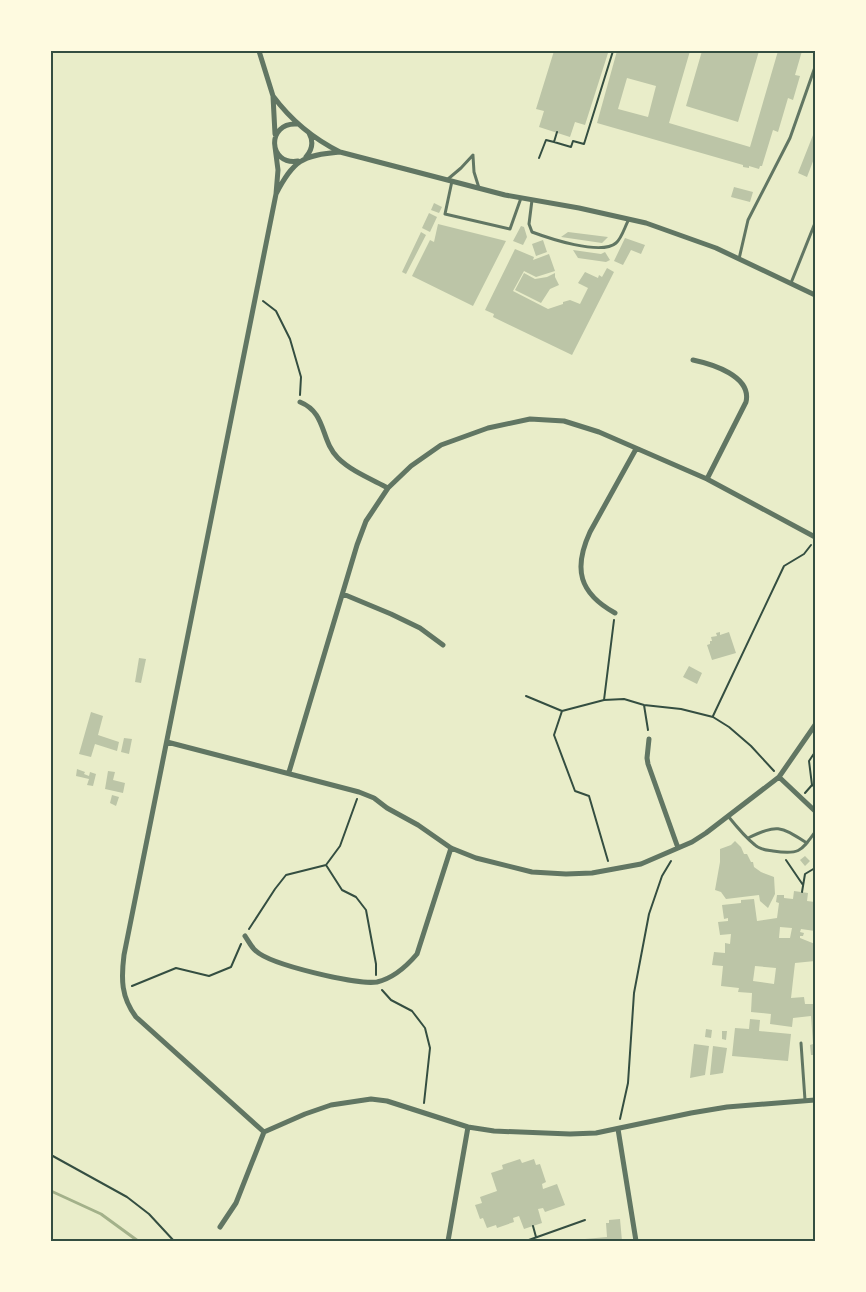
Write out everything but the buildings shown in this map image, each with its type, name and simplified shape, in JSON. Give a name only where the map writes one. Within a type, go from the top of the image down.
[{"type":"street","points":[[259,51],[272,96],[276,128],[274,141],[278,170],[276,194],[124,955],[122,975],[128,1006],[146,1027],[264,1132]]},
{"type":"street","points":[[272,96],[291,119],[340,152],[521,198],[646,223],[716,248],[815,295]]},
{"type":"street","points":[[274,141],[276,135],[284,126],[297,124],[305,128],[311,135],[312,147],[309,153],[290,170],[276,194]]},
{"type":"street","points":[[275,147],[281,158],[287,161],[300,161],[318,154],[340,152]]},
{"type":"street","points":[[693,360],[712,364],[741,381],[747,391],[746,402],[706,480]]},
{"type":"street","points":[[300,402],[309,406],[318,414],[328,444],[336,457],[346,465],[388,488]]},
{"type":"street","points":[[288,772],[366,521],[388,488],[411,466],[441,444],[488,428],[530,419],[564,420],[599,432],[706,480],[815,537]]},
{"type":"street","points":[[615,613],[600,604],[588,592],[582,576],[581,561],[584,546],[590,532],[636,449]]},
{"type":"street","points":[[343,594],[420,628],[443,645]]},
{"type":"street","points":[[167,742],[359,792],[374,798],[451,848],[476,858],[532,872],[566,874],[592,873],[641,864],[692,842],[779,777],[815,725]]},
{"type":"street","points":[[649,739],[648,764],[678,848]]},
{"type":"street","points":[[779,777],[815,811]]},
{"type":"street","points":[[245,936],[256,951],[277,963],[352,981],[376,982],[393,976],[407,966],[416,954],[451,848]]},
{"type":"street","points":[[220,1227],[236,1203],[264,1132],[331,1105],[372,1099],[387,1101],[468,1127],[494,1131],[570,1134],[596,1133],[718,1108],[815,1100]]},
{"type":"street","points":[[448,1241],[468,1127]]},
{"type":"street","points":[[618,1129],[636,1241]]},
{"type":"lane","points":[[739,260],[748,220],[790,138],[815,67]]},
{"type":"lane","points":[[479,188],[474,172],[473,155],[450,180],[445,214],[510,229],[521,198]]},
{"type":"lane","points":[[532,200],[529,224],[532,232],[558,242],[579,246],[609,246],[615,244],[629,219]]},
{"type":"lane","points":[[791,283],[815,223]]},
{"type":"lane","points":[[728,816],[759,848],[785,853],[800,850],[815,832]]},
{"type":"lane","points":[[748,838],[765,830],[778,828],[807,843]]},
{"type":"lane","points":[[802,1043],[805,1100]]},
{"type":"path","points":[[539,158],[546,140],[571,147],[574,141],[584,144],[613,51]]},
{"type":"path","points":[[554,142],[557,132]]},
{"type":"path","points":[[256,295],[276,311],[290,339],[301,377],[300,402]]},
{"type":"path","points":[[713,717],[784,566],[804,554],[815,541]]},
{"type":"path","points":[[604,700],[615,613]]},
{"type":"path","points":[[526,696],[562,711],[604,700],[624,699],[644,705],[681,709],[713,717],[729,727],[751,746],[779,777]]},
{"type":"path","points":[[644,705],[649,739]]},
{"type":"path","points":[[562,711],[554,735],[575,791],[589,796],[610,870]]},
{"type":"path","points":[[815,752],[809,761],[812,785],[815,787]]},
{"type":"path","points":[[124,990],[157,974],[176,968],[209,976],[230,967],[245,936],[286,875],[326,865],[340,846],[359,792]]},
{"type":"path","points":[[618,1129],[628,1083],[634,993],[649,914],[662,876],[678,848]]},
{"type":"path","points":[[785,853],[784,857],[803,884]]},
{"type":"path","points":[[802,892],[804,874],[815,868]]},
{"type":"path","points":[[51,1155],[127,1197],[149,1214],[174,1241]]},
{"type":"path","points":[[526,1241],[585,1220]]},
{"type":"path","points":[[533,1226],[536,1237]]},
{"type":"waterway","points":[[51,1191],[101,1214],[138,1241]]}]
